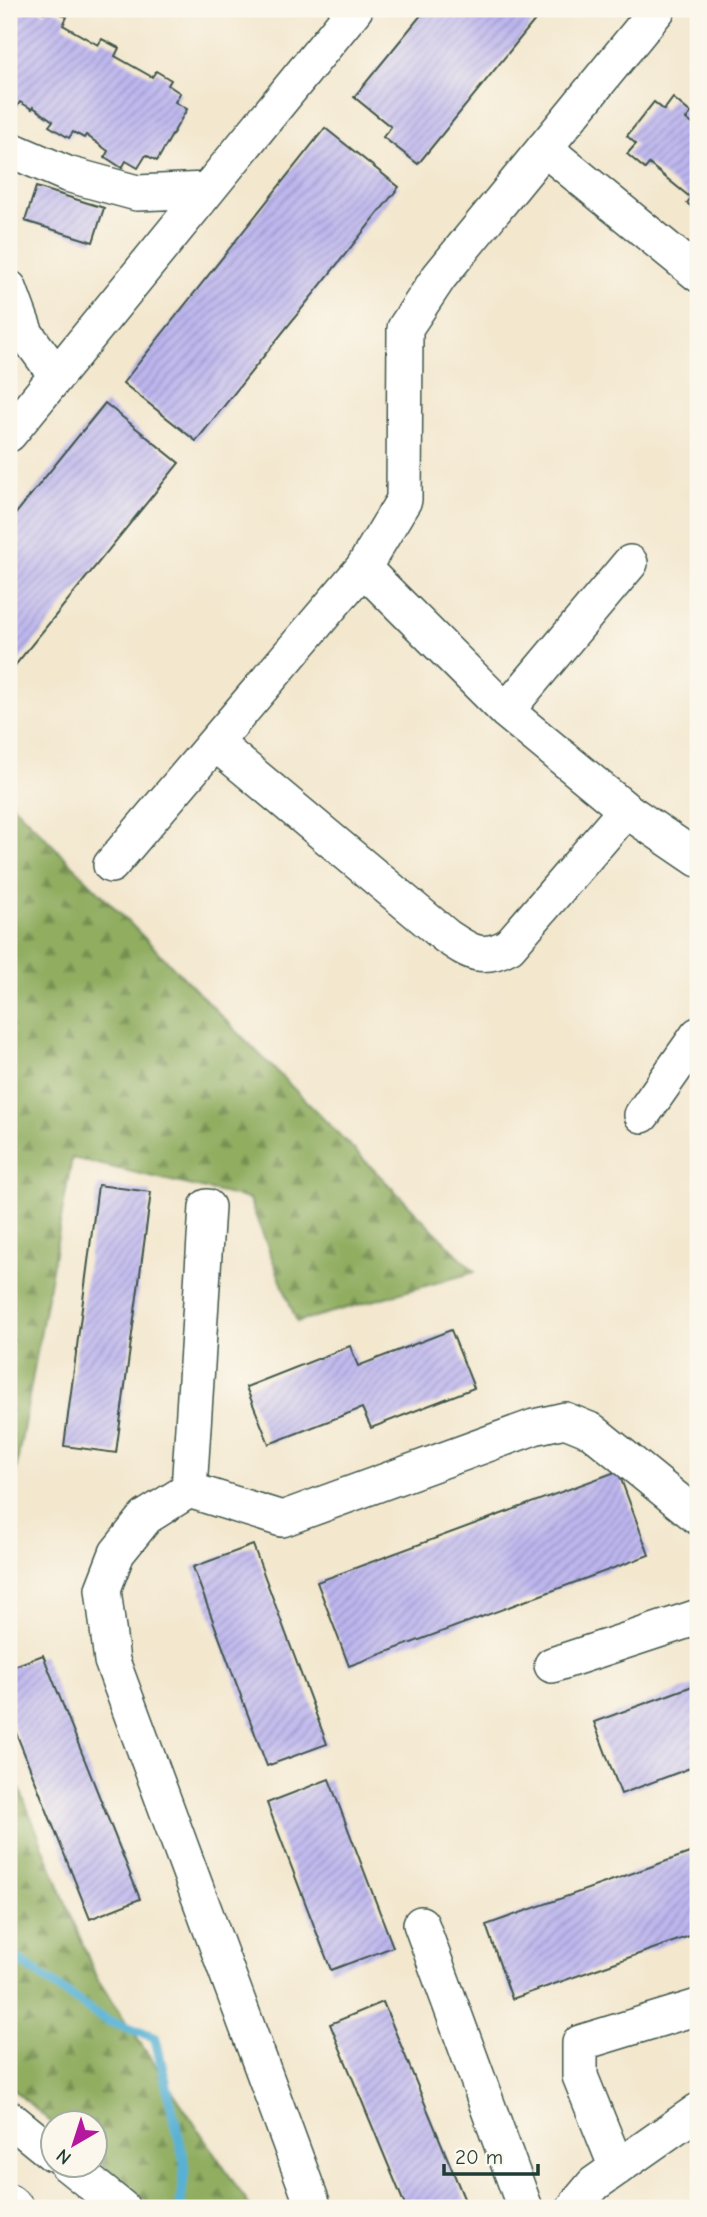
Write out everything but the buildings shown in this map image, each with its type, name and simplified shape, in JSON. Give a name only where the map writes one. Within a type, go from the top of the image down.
[{"type":"street","points":[[9,434],[355,9]]},
{"type":"street","points":[[111,865],[363,568],[404,500],[405,328],[439,277],[658,9]]},
{"type":"street","points":[[544,148],[698,274]]},
{"type":"street","points":[[9,149],[67,174],[136,193],[207,190]]},
{"type":"street","points":[[9,288],[26,334],[56,376]]},
{"type":"street","points":[[506,711],[630,563]]},
{"type":"street","points":[[363,568],[506,711],[626,810],[698,859]]},
{"type":"street","points":[[215,743],[446,936],[470,952],[492,955],[509,946],[626,810]]},
{"type":"street","points":[[642,1115],[698,1035]]},
{"type":"street","points":[[189,1490],[207,1207]]},
{"type":"street","points":[[314,2208],[113,1661],[103,1590],[117,1553],[146,1517],[189,1490],[282,1519],[534,1427],[565,1420],[592,1431],[698,1517]]},
{"type":"street","points":[[552,1665],[698,1616]]},
{"type":"street","points":[[421,1924],[525,2208]]},
{"type":"street","points":[[618,2168],[580,2076],[580,2043],[698,2007]]},
{"type":"street","points":[[574,2208],[594,2184],[698,2111]]},
{"type":"street","points":[[9,2118],[38,2142]]},
{"type":"street","points":[[84,2178],[122,2208]]},
{"type":"street","points":[[9,2202],[16,2208]]},
{"type":"green space","points":[[9,801],[475,1272],[297,1322],[249,1199],[72,1158],[9,1508]]},
{"type":"green space","points":[[9,1763],[96,1977],[251,2208],[154,2208],[108,2169],[108,2108],[38,2108],[38,2111],[9,2086]]},
{"type":"waterway","points":[[9,1945],[17,1959],[105,2020],[155,2037],[185,2164],[180,2208]]}]
